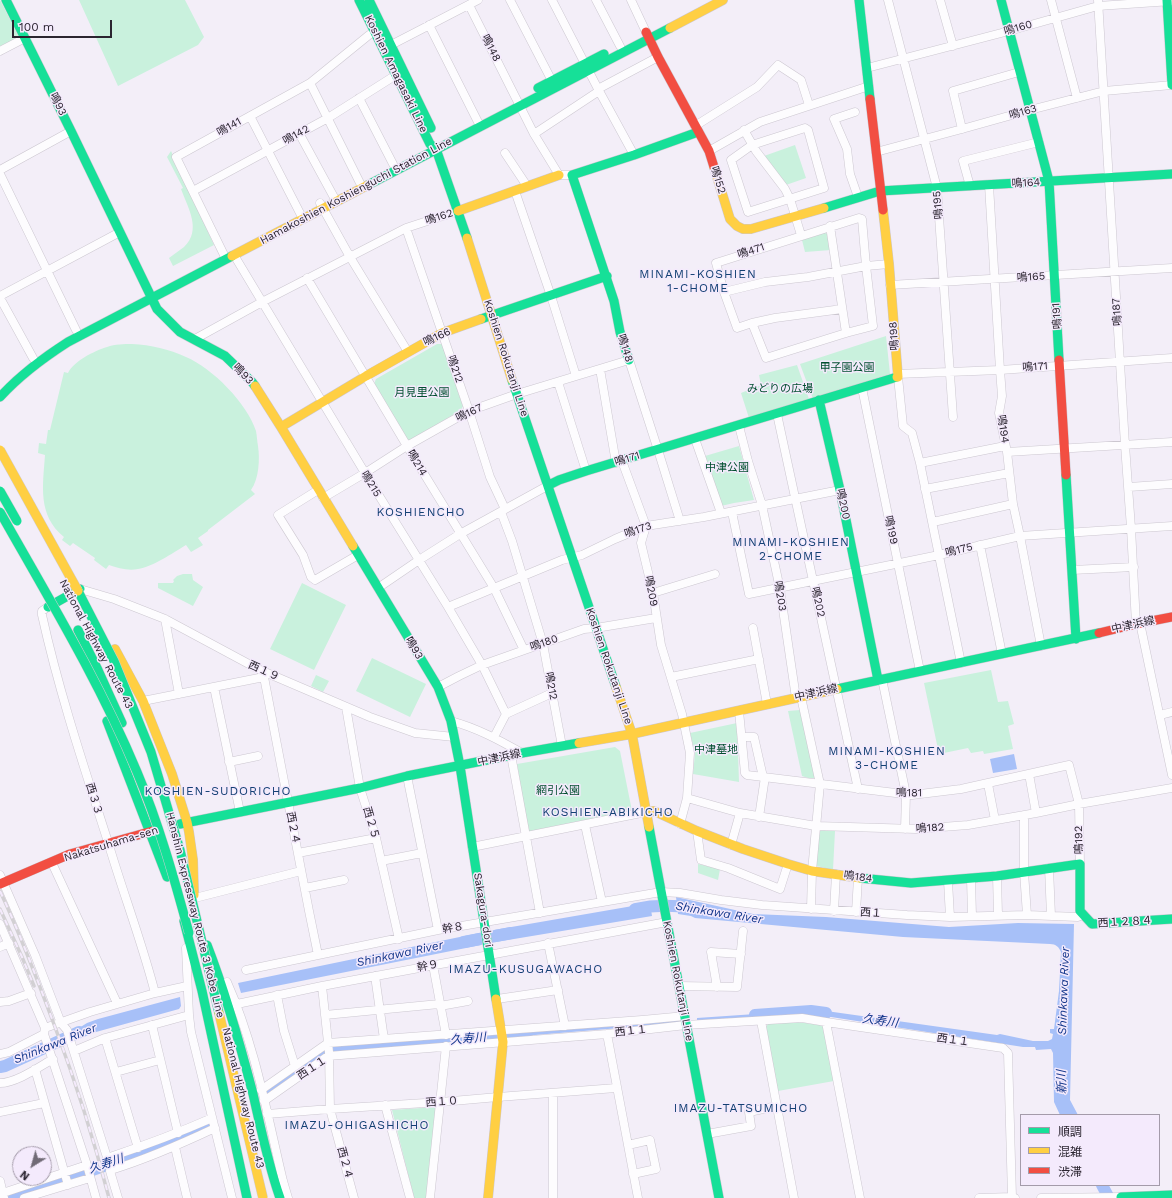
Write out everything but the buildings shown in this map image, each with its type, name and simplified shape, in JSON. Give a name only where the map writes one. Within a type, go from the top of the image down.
[{"type":"main road","name":"鳴93","points":[[6,0],[157,309],[180,332],[225,356],[252,382],[281,427],[438,688],[451,721],[460,766]]},
{"type":"main road","name":"Koshien Amagasaki Line","points":[[359,0],[396,75],[434,145]]},
{"type":"main road","name":"Koshien Amagasaki Line","points":[[369,0],[391,45],[434,145]]},
{"type":"main road","name":"Hamakoshien Koshienguchi Station Line","points":[[518,103],[552,81],[587,67],[620,46],[648,35],[707,0]]},
{"type":"main road","name":"Hamakoshien Koshienguchi Station Line","points":[[361,184],[393,164],[479,123],[648,35],[723,0]]},
{"type":"main road","name":"鳴198","points":[[859,0],[889,264],[898,375]]},
{"type":"main road","name":"鳴191","points":[[1001,0],[1019,72],[1050,182],[1054,275],[1066,449],[1076,639]]},
{"type":"main road","points":[[1169,1],[1172,85]]},
{"type":"main road","name":"鳴152","points":[[648,35],[658,57],[710,151],[730,219],[737,226],[743,229],[751,229],[796,217],[880,191]]},
{"type":"main road","name":"鳴162","points":[[572,175],[634,155],[697,129]]},
{"type":"main road","name":"Hamakoshien Koshienguchi Station Line","points":[[0,387],[20,368],[46,347],[76,330],[150,295],[228,255],[434,145]]},
{"type":"main road","name":"Koshien Rokutanji Line","points":[[434,145],[458,211],[517,394],[632,734],[719,1198]]},
{"type":"main road","name":"鳴164","points":[[880,191],[1172,174]]},
{"type":"main road","name":"鳴162","points":[[458,211],[559,175]]},
{"type":"main road","name":"鳴148","points":[[572,175],[607,276],[620,332],[629,360]]},
{"type":"main road","name":"鳴166","points":[[281,427],[442,333],[492,317],[607,276]]},
{"type":"main road","name":"Hamakoshien Koshienguchi Station Line","points":[[0,397],[25,373],[49,354],[150,295]]},
{"type":"main road","name":"鳴171","points":[[548,485],[586,471],[739,426],[819,400],[862,388],[898,375]]},
{"type":"main road","name":"鳴200","points":[[819,400],[840,490],[880,679]]},
{"type":"main road","points":[[0,445],[66,566],[106,633],[143,701],[172,774],[187,822],[193,860],[194,898]]},
{"type":"main road","name":"Hanshin Expressway Route 3 Kobe Line","points":[[0,450],[90,611],[114,661],[151,752],[180,850],[263,1198]]},
{"type":"main road","points":[[0,491],[20,526]]},
{"type":"main road","name":"National Highway Route 43","points":[[19,503],[110,664],[128,701],[145,742],[176,825],[203,935],[226,997],[246,1115],[269,1198]]},
{"type":"main road","name":"Hanshin Expressway Route 3 Kobe Line","points":[[0,512],[101,694],[128,750],[158,828],[170,862],[192,943],[253,1198]]},
{"type":"main road","points":[[0,525],[48,607],[102,709],[181,912]]},
{"type":"main road","name":"National Highway Route 43","points":[[54,588],[66,609]]},
{"type":"main road","points":[[48,607],[80,589]]},
{"type":"main road","name":"中津浜線","points":[[460,766],[511,755],[632,734],[880,679],[1076,639],[1138,623],[1172,617]]},
{"type":"main road","name":"National Highway Route 43","points":[[76,627],[101,675],[125,730],[162,828],[186,937],[193,991],[247,1198]]},
{"type":"main road","name":"Nakatsuhama-sen","points":[[1,881],[70,854],[108,842],[162,828],[360,788],[406,776],[460,766]]},
{"type":"main road","name":"Sakagura-dori","points":[[460,766],[502,1036],[498,1097],[488,1198]]},
{"type":"main road","name":"鳴184","points":[[646,812],[654,812],[731,845],[788,864],[812,871],[858,878],[911,884],[997,876],[1080,864]]},
{"type":"main road","name":"鳴192","points":[[1080,864],[1080,911],[1082,915]]},
{"type":"main road","name":"西１２８４","points":[[1082,915],[1092,924],[1172,919]]},
{"type":"main road","points":[[226,997],[241,1047],[280,1198]]},
{"type":"main road","points":[[197,1004],[200,1025]]},
{"type":"main road","points":[[204,1049],[239,1198]]},
{"type":"main road","points":[[1121,1197],[1172,1195]]},
{"type":"street","points":[[391,45],[478,0]]},
{"type":"street","points":[[510,0],[552,81]]},
{"type":"street","points":[[552,0],[598,90],[634,155]]},
{"type":"street","points":[[596,0],[620,46]]},
{"type":"street","name":"鳴152","points":[[631,0],[648,35]]},
{"type":"street","name":"鳴195","points":[[888,0],[902,59],[937,188],[953,417]]},
{"type":"street","points":[[940,0],[953,46]]},
{"type":"street","points":[[1051,0],[1076,98]]},
{"type":"street","name":"鳴160","points":[[867,68],[1009,31],[1098,3],[1169,1]]},
{"type":"street","name":"鳴187","points":[[1098,3],[1125,445],[1138,623],[1160,715],[1172,775]]},
{"type":"street","name":"鳴148","points":[[469,5],[534,134],[559,175]]},
{"type":"street","points":[[429,25],[479,123]]},
{"type":"street","name":"鳴141","points":[[228,255],[176,157],[310,83],[375,32]]},
{"type":"street","points":[[0,51],[25,38]]},
{"type":"street","points":[[534,134],[598,90],[658,57]]},
{"type":"street","points":[[697,129],[757,87],[778,65],[801,80],[809,105]]},
{"type":"street","points":[[962,129],[952,91],[1019,72]]},
{"type":"street","name":"鳴142","points":[[193,191],[328,118],[396,75]]},
{"type":"street","points":[[310,83],[361,184]]},
{"type":"street","name":"鳴163","points":[[876,152],[1104,90],[1172,85]]},
{"type":"street","points":[[710,151],[760,122],[869,86]]},
{"type":"street","points":[[358,98],[393,164]]},
{"type":"street","points":[[855,112],[834,119],[847,149],[850,174],[858,197]]},
{"type":"street","points":[[250,116],[302,215]]},
{"type":"street","points":[[805,128],[808,130],[824,188],[748,212],[730,160],[752,145],[805,128]]},
{"type":"street","points":[[744,130],[756,151],[785,188],[801,235]]},
{"type":"street","points":[[0,170],[71,131]]},
{"type":"street","points":[[299,133],[334,199]]},
{"type":"street","points":[[970,186],[963,161],[1039,142]]},
{"type":"street","points":[[505,153],[527,186]]},
{"type":"street","points":[[0,174],[76,330]]},
{"type":"street","name":"鳴162","points":[[559,175],[572,175]]},
{"type":"street","name":"鳴194","points":[[989,185],[1002,396],[1000,413],[1013,504],[1041,646]]},
{"type":"street","points":[[515,191],[551,296],[576,376]]},
{"type":"street","points":[[321,206],[408,352]]},
{"type":"street","name":"鳴162","points":[[195,339],[262,302],[406,228],[458,211]]},
{"type":"street","name":"鳴471","points":[[859,218],[862,219],[873,326],[766,358],[752,322],[737,328],[724,292],[716,263],[830,226],[859,218]]},
{"type":"street","points":[[830,226],[846,333]]},
{"type":"street","name":"鳴212","points":[[406,228],[490,477],[503,510],[543,644],[562,746]]},
{"type":"street","points":[[33,358],[0,297],[120,232]]},
{"type":"street","name":"鳴215","points":[[228,255],[262,302],[322,403],[419,560],[482,665],[506,714]]},
{"type":"street","points":[[724,292],[765,282],[808,277],[866,266],[889,264]]},
{"type":"street","name":"鳴165","points":[[890,285],[1172,268]]},
{"type":"street","name":"鳴214","points":[[308,278],[407,446],[494,588],[524,650]]},
{"type":"street","points":[[752,322],[842,309]]},
{"type":"street","name":"鳴171","points":[[898,375],[1000,370],[1172,358]]},
{"type":"street","name":"鳴148","points":[[629,360],[680,521]]},
{"type":"street","name":"鳴167","points":[[358,555],[315,580],[312,577],[303,555],[278,515],[365,473],[407,446],[469,411],[517,394],[629,360]]},
{"type":"street","points":[[600,369],[619,462],[646,526]]},
{"type":"street","name":"鳴198","points":[[898,375],[903,426],[912,433],[920,463],[961,663]]},
{"type":"street","points":[[558,382],[586,471]]},
{"type":"street","name":"鳴199","points":[[862,388],[920,671]]},
{"type":"street","name":"鳴202","points":[[777,414],[858,789]]},
{"type":"street","name":"鳴203","points":[[739,426],[762,506],[780,589],[799,697],[820,784],[810,909]]},
{"type":"street","points":[[695,439],[721,513]]},
{"type":"street","points":[[920,463],[1006,449],[1066,449],[1172,442]]},
{"type":"street","points":[[925,489],[1009,473]]},
{"type":"street","points":[[1129,487],[1172,484]]},
{"type":"street","name":"鳴171","points":[[378,588],[460,534],[548,485]]},
{"type":"street","name":"鳴173","points":[[448,608],[562,560],[582,555],[614,539],[646,526],[732,512],[794,498],[840,490]]},
{"type":"street","points":[[933,522],[1013,504]]},
{"type":"street","name":"鳴175","points":[[732,512],[749,594],[813,582],[1020,536],[1172,526]]},
{"type":"street","name":"鳴209","points":[[646,526],[641,543],[653,593],[661,645],[684,722],[690,753],[687,798],[680,824]]},
{"type":"street","points":[[980,545],[1002,654]]},
{"type":"street","points":[[1072,570],[1134,567]]},
{"type":"street","points":[[653,593],[715,574]]},
{"type":"street","name":"西１９","points":[[80,589],[114,599],[165,619],[266,675],[370,718],[415,733],[454,737]]},
{"type":"street","name":"西３３","points":[[48,607],[42,611],[42,615],[51,658],[67,714],[78,744],[155,993]]},
{"type":"street","name":"鳴180","points":[[438,688],[482,665],[584,629],[656,618]]},
{"type":"street","points":[[165,619],[179,694]]},
{"type":"street","points":[[753,628],[767,704]]},
{"type":"street","points":[[671,677],[759,659]]},
{"type":"street","points":[[143,701],[266,675]]},
{"type":"street","name":"西２４","points":[[266,675],[288,803],[318,955]]},
{"type":"street","points":[[880,679],[906,794],[904,829]]},
{"type":"street","points":[[214,687],[240,812]]},
{"type":"street","points":[[494,737],[506,714],[552,693]]},
{"type":"street","name":"西２５","points":[[346,707],[360,788],[376,838],[399,939]]},
{"type":"street","points":[[739,711],[742,737],[754,737],[764,777],[759,817]]},
{"type":"street","points":[[1160,715],[1172,712]]},
{"type":"street","points":[[451,721],[494,737],[522,753]]},
{"type":"street","name":"鳴181","points":[[742,737],[745,773],[747,775],[912,795],[988,784],[1070,765]]},
{"type":"street","points":[[511,755],[540,913]]},
{"type":"street","points":[[229,762],[258,756]]},
{"type":"street","name":"鳴192","points":[[1070,765],[1079,804],[1080,864]]},
{"type":"street","points":[[1029,774],[1036,813]]},
{"type":"street","points":[[406,776],[438,930]]},
{"type":"street","points":[[988,784],[995,820]]},
{"type":"street","name":"鳴182","points":[[687,798],[740,813],[816,826],[904,829],[968,825],[1172,788]]},
{"type":"street","points":[[472,847],[646,812]]},
{"type":"street","points":[[731,845],[740,813]]},
{"type":"street","points":[[1024,815],[1024,872],[1027,915]]},
{"type":"street","points":[[585,825],[602,902]]},
{"type":"street","points":[[697,831],[701,860],[728,868],[780,889],[788,864]]},
{"type":"street","points":[[298,854],[376,838]]},
{"type":"street","points":[[381,861],[422,853]]},
{"type":"street","points":[[52,862],[117,1003]]},
{"type":"street","points":[[1049,868],[1051,916]]},
{"type":"street","points":[[194,898],[301,871]]},
{"type":"street","points":[[834,911],[836,874]]},
{"type":"street","points":[[997,876],[998,915]]},
{"type":"street","points":[[856,912],[858,878]]},
{"type":"street","points":[[971,879],[972,916]]},
{"type":"street","points":[[305,888],[344,880]]},
{"type":"street","points":[[1,881],[35,955],[61,1023],[67,1030],[109,1164],[118,1198]]},
{"type":"street","points":[[948,881],[950,917]]},
{"type":"street","name":"西１","points":[[662,895],[680,893],[762,905],[834,911],[950,917],[998,915],[1078,917],[1082,915]]},
{"type":"street","name":"幹８","points":[[246,970],[438,930],[485,925],[602,902],[662,895]]},
{"type":"street","points":[[199,916],[226,997],[236,1004],[250,1043],[288,1198]]},
{"type":"street","name":"幹９","points":[[236,1004],[433,965],[489,950],[548,943],[666,919]]},
{"type":"street","points":[[0,924],[31,993],[45,1031],[96,1198]]},
{"type":"street","points":[[679,986],[737,987],[743,930]]},
{"type":"street","points":[[0,1054],[9,1052],[61,1023],[117,1003],[155,993],[193,991],[186,937]]},
{"type":"street","points":[[0,947],[9,943]]},
{"type":"street","points":[[548,943],[565,1026]]},
{"type":"street","points":[[717,986],[711,952],[741,954]]},
{"type":"street","points":[[433,965],[446,1035]]},
{"type":"street","points":[[376,976],[384,1039]]},
{"type":"street","name":"西２４","points":[[322,986],[328,1050],[330,1109],[354,1198]]},
{"type":"street","points":[[497,999],[558,990]]},
{"type":"street","points":[[0,1002],[9,1001],[31,993]]},
{"type":"street","points":[[277,995],[284,1031],[295,1066]]},
{"type":"street","points":[[325,1015],[440,1005],[468,1001]]},
{"type":"street","points":[[73,1048],[189,1015],[197,1004]]},
{"type":"street","points":[[189,1015],[193,1041],[232,1198]]},
{"type":"street","name":"西１１","points":[[264,1101],[328,1050],[446,1046],[502,1036],[607,1034],[686,1020],[761,1020],[802,1018],[1003,1048],[1008,1053],[1014,1197]]},
{"type":"street","points":[[261,1090],[295,1066],[328,1050],[384,1039],[446,1035],[502,1036],[565,1026],[642,1020],[686,1020]]},
{"type":"street","points":[[761,1020],[794,1198]]},
{"type":"street","points":[[826,1022],[860,1198]]},
{"type":"street","points":[[152,1025],[177,1139],[187,1198]]},
{"type":"street","points":[[607,1034],[638,1198]]},
{"type":"street","points":[[106,1038],[138,1148]]},
{"type":"street","points":[[430,1198],[446,1046]]},
{"type":"street","points":[[0,1083],[17,1079],[53,1059]]},
{"type":"street","points":[[116,1072],[160,1060]]},
{"type":"street","points":[[35,1069],[67,1178]]},
{"type":"street","name":"西１０","points":[[267,1114],[616,1088]]},
{"type":"street","points":[[553,1092],[553,1198]]},
{"type":"street","points":[[0,1112],[44,1103]]},
{"type":"street","points":[[385,1105],[410,1198]]},
{"type":"street","points":[[707,1134],[751,1126],[749,1112],[777,1106]]},
{"type":"street","points":[[109,1164],[135,1163],[212,1118]]},
{"type":"street","points":[[109,1164],[138,1148],[215,1128]]},
{"type":"street","points":[[628,1145],[650,1140],[656,1169],[633,1174]]},
{"type":"street","points":[[0,1181],[3,1195],[89,1171]]},
{"type":"street","points":[[24,1198],[67,1178],[89,1171]]},
{"type":"street","points":[[979,1198],[1014,1197]]},
{"type":"street","points":[[1041,1198],[1121,1197]]},
{"type":"green space","points":[[0,0],[19,37],[0,47]]},
{"type":"green space","points":[[79,0],[185,0],[204,37],[198,45],[118,86]]},
{"type":"green space","points":[[795,145],[806,178],[786,185],[764,156]]},
{"type":"green space","points":[[171,151],[214,245],[173,266],[169,258],[184,247],[192,233],[193,226],[190,211],[181,189],[183,188],[167,157]]},
{"type":"green space","points":[[822,232],[828,234],[831,250],[805,252],[802,240]]},
{"type":"green space","name":"甲子園公園","points":[[886,336],[890,374],[813,399],[800,364]]},
{"type":"green space","points":[[132,344],[160,348],[186,357],[207,369],[217,378],[237,398],[251,420],[256,431],[259,463],[256,480],[251,490],[255,494],[198,538],[203,545],[191,552],[186,545],[144,568],[134,570],[109,565],[106,569],[94,560],[95,558],[73,543],[70,546],[62,540],[64,537],[49,519],[43,488],[45,455],[38,453],[39,443],[46,444],[48,430],[50,430],[64,372],[68,373],[75,364],[96,351],[113,345]]},
{"type":"green space","name":"月見里公園","points":[[437,344],[442,344],[463,406],[461,410],[411,440],[407,440],[374,384],[376,379]]},
{"type":"green space","name":"みどりの広場","points":[[797,365],[809,399],[749,418],[741,393],[761,385],[759,375]]},
{"type":"green space","name":"中津公園","points":[[739,446],[754,500],[721,506],[705,456]]},
{"type":"green space","points":[[192,574],[193,580],[203,587],[193,606],[158,588],[158,583],[173,583],[173,580],[177,576]]},
{"type":"green space","points":[[302,583],[346,605],[314,670],[270,649]]},
{"type":"green space","points":[[372,658],[426,684],[410,717],[356,691]]},
{"type":"green space","points":[[991,670],[998,702],[1008,701],[1014,724],[1008,726],[1013,749],[984,754],[983,751],[971,753],[968,748],[939,754],[924,683]]},
{"type":"green space","points":[[316,675],[329,681],[323,692],[311,686]]},
{"type":"green space","points":[[800,710],[815,778],[802,776],[788,711]]},
{"type":"green space","name":"中津墓地","points":[[737,723],[739,782],[693,774],[695,753],[690,733]]},
{"type":"green space","name":"網引公園","points":[[615,747],[620,751],[632,811],[530,832],[528,830],[517,764]]},
{"type":"green space","points":[[821,830],[835,831],[833,870],[817,866],[815,862],[818,833]]},
{"type":"green space","points":[[698,864],[720,869],[718,880],[698,873]]},
{"type":"green space","points":[[798,1022],[820,1025],[823,1027],[834,1081],[778,1091],[766,1027],[768,1024]]},
{"type":"green space","points":[[436,1107],[427,1198],[414,1198],[392,1110]]},
{"type":"water","points":[[1014,754],[1017,769],[993,773],[990,759]]},
{"type":"water","points":[[676,897],[753,914],[826,917],[949,927],[1018,923],[1074,924],[1070,1100],[1077,1114],[1060,1114],[1054,1102],[1053,1053],[1051,1049],[1036,1050],[1035,1047],[1023,1047],[812,1014],[812,1009],[997,1035],[1000,1034],[1033,1041],[1048,1041],[1052,1039],[1053,1034],[1050,1033],[1050,1029],[1054,1029],[1059,991],[1061,952],[1056,945],[903,937],[695,918],[678,914]]},
{"type":"water","points":[[650,903],[652,916],[496,942],[494,930]]},
{"type":"water","points":[[479,933],[481,945],[241,993],[238,983]]},
{"type":"water","points":[[180,997],[181,1006],[179,1009],[96,1032],[74,1041],[71,1033],[87,1023],[98,1019]]},
{"type":"water","points":[[770,1013],[771,1016],[697,1021],[697,1018]]},
{"type":"water","points":[[679,1019],[680,1023],[511,1037],[511,1033]]},
{"type":"waterway","name":"Shinkawa River","points":[[635,909],[664,906],[692,908]]},
{"type":"waterway","name":"Shinkawa River","points":[[464,942],[511,933]]},
{"type":"waterway","name":"久寿川","points":[[755,1015],[811,1011],[826,1013]]},
{"type":"waterway","name":"Shinkawa River","points":[[0,1067],[79,1032]]},
{"type":"waterway","name":"久寿川","points":[[268,1091],[324,1051],[527,1034]]},
{"type":"waterway","name":"久寿川","points":[[4,1198],[78,1175],[132,1156],[206,1126]]},
{"type":"waterway","name":"新川","points":[[1103,1186],[1109,1198]]},
{"type":"railway","points":[[0,891],[29,959],[63,1048],[84,1112],[109,1198]]},
{"type":"railway","points":[[0,909],[34,986]]},
{"type":"traffic: fast","points":[[6,0],[157,309],[180,332],[225,356],[255,386]]},
{"type":"traffic: fast","points":[[359,0],[430,144],[436,149],[467,238]]},
{"type":"traffic: fast","points":[[369,0],[431,128]]},
{"type":"traffic: fast","points":[[859,0],[870,99]]},
{"type":"traffic: fast","points":[[1001,0],[1049,181],[1059,360]]},
{"type":"traffic: fast","points":[[1167,0],[1172,85]]},
{"type":"traffic: fast","points":[[368,185],[670,28]]},
{"type":"traffic: fast","points":[[538,88],[604,54]]},
{"type":"traffic: fast","points":[[629,360],[620,332],[614,301],[572,175],[698,132]]},
{"type":"traffic: fast","points":[[824,208],[880,191],[1172,174]]},
{"type":"traffic: fast","points":[[0,397],[32,367],[68,342],[232,256]]},
{"type":"traffic: fast","points":[[481,319],[607,276]]},
{"type":"traffic: fast","points":[[549,485],[586,471],[897,377]]},
{"type":"traffic: fast","points":[[512,380],[616,687]]},
{"type":"traffic: fast","points":[[819,400],[840,490],[878,680]]},
{"type":"traffic: fast","points":[[1066,475],[1076,639]]},
{"type":"traffic: fast","points":[[0,491],[17,521]]},
{"type":"traffic: fast","points":[[0,512],[90,672],[122,738],[145,792],[159,831],[189,933]]},
{"type":"traffic: fast","points":[[353,546],[438,687],[451,721],[460,766],[496,999]]},
{"type":"traffic: fast","points":[[48,607],[80,589]]},
{"type":"traffic: fast","points":[[78,591],[114,661],[151,752],[180,850],[219,1013]]},
{"type":"traffic: fast","points":[[78,630],[122,723]]},
{"type":"traffic: fast","points":[[837,689],[1099,633]]},
{"type":"traffic: fast","points":[[107,721],[167,877]]},
{"type":"traffic: fast","points":[[180,824],[360,788],[407,776],[579,743]]},
{"type":"traffic: fast","points":[[649,827],[719,1198]]},
{"type":"traffic: fast","points":[[860,878],[911,883],[997,876],[1080,864],[1080,911],[1092,924],[1172,919]]},
{"type":"traffic: fast","points":[[184,921],[202,991],[247,1198]]},
{"type":"traffic: fast","points":[[207,945],[238,1038],[268,1159],[280,1198]]},
{"type":"traffic: fast","points":[[1121,1197],[1172,1195]]},
{"type":"traffic: slow","points":[[670,28],[723,0]]},
{"type":"traffic: slow","points":[[714,167],[730,219],[737,226],[743,229],[751,229],[824,208]]},
{"type":"traffic: slow","points":[[458,211],[559,175]]},
{"type":"traffic: slow","points":[[232,256],[368,185]]},
{"type":"traffic: slow","points":[[883,210],[889,264],[897,377]]},
{"type":"traffic: slow","points":[[467,238],[512,380]]},
{"type":"traffic: slow","points":[[281,427],[442,333],[481,319]]},
{"type":"traffic: slow","points":[[255,386],[353,546]]},
{"type":"traffic: slow","points":[[0,450],[78,591]]},
{"type":"traffic: slow","points":[[115,649],[143,701],[172,774],[189,832],[193,860],[194,895]]},
{"type":"traffic: slow","points":[[616,687],[632,734],[649,827]]},
{"type":"traffic: slow","points":[[579,743],[632,734],[837,689]]},
{"type":"traffic: slow","points":[[646,812],[654,811],[697,831],[743,849],[788,864],[812,871],[860,878]]},
{"type":"traffic: slow","points":[[488,1198],[503,1042],[496,999]]},
{"type":"traffic: slow","points":[[219,1013],[263,1198]]},
{"type":"traffic: jam","points":[[646,32],[709,151],[714,167]]},
{"type":"traffic: jam","points":[[870,99],[883,210]]},
{"type":"traffic: jam","points":[[1059,360],[1066,475]]},
{"type":"traffic: jam","points":[[1099,633],[1172,617]]},
{"type":"traffic: jam","points":[[0,884],[70,854],[156,830]]},
{"type":"district","name":"MINAMI-KOSHIEN 1-CHOME","points":[[698,281]]},
{"type":"district","name":"KOSHIENCHO","points":[[421,512]]},
{"type":"district","name":"MINAMI-KOSHIEN 2-CHOME","points":[[791,549]]},
{"type":"district","name":"MINAMI-KOSHIEN 3-CHOME","points":[[887,758]]},
{"type":"district","name":"KOSHIEN-SUDORICHO","points":[[218,791]]},
{"type":"district","name":"KOSHIEN-ABIKICHO","points":[[608,812]]},
{"type":"district","name":"IMAZU-KUSUGAWACHO","points":[[526,969]]},
{"type":"district","name":"IMAZU-TATSUMICHO","points":[[741,1108]]},
{"type":"district","name":"IMAZU-OHIGASHICHO","points":[[357,1125]]}]
